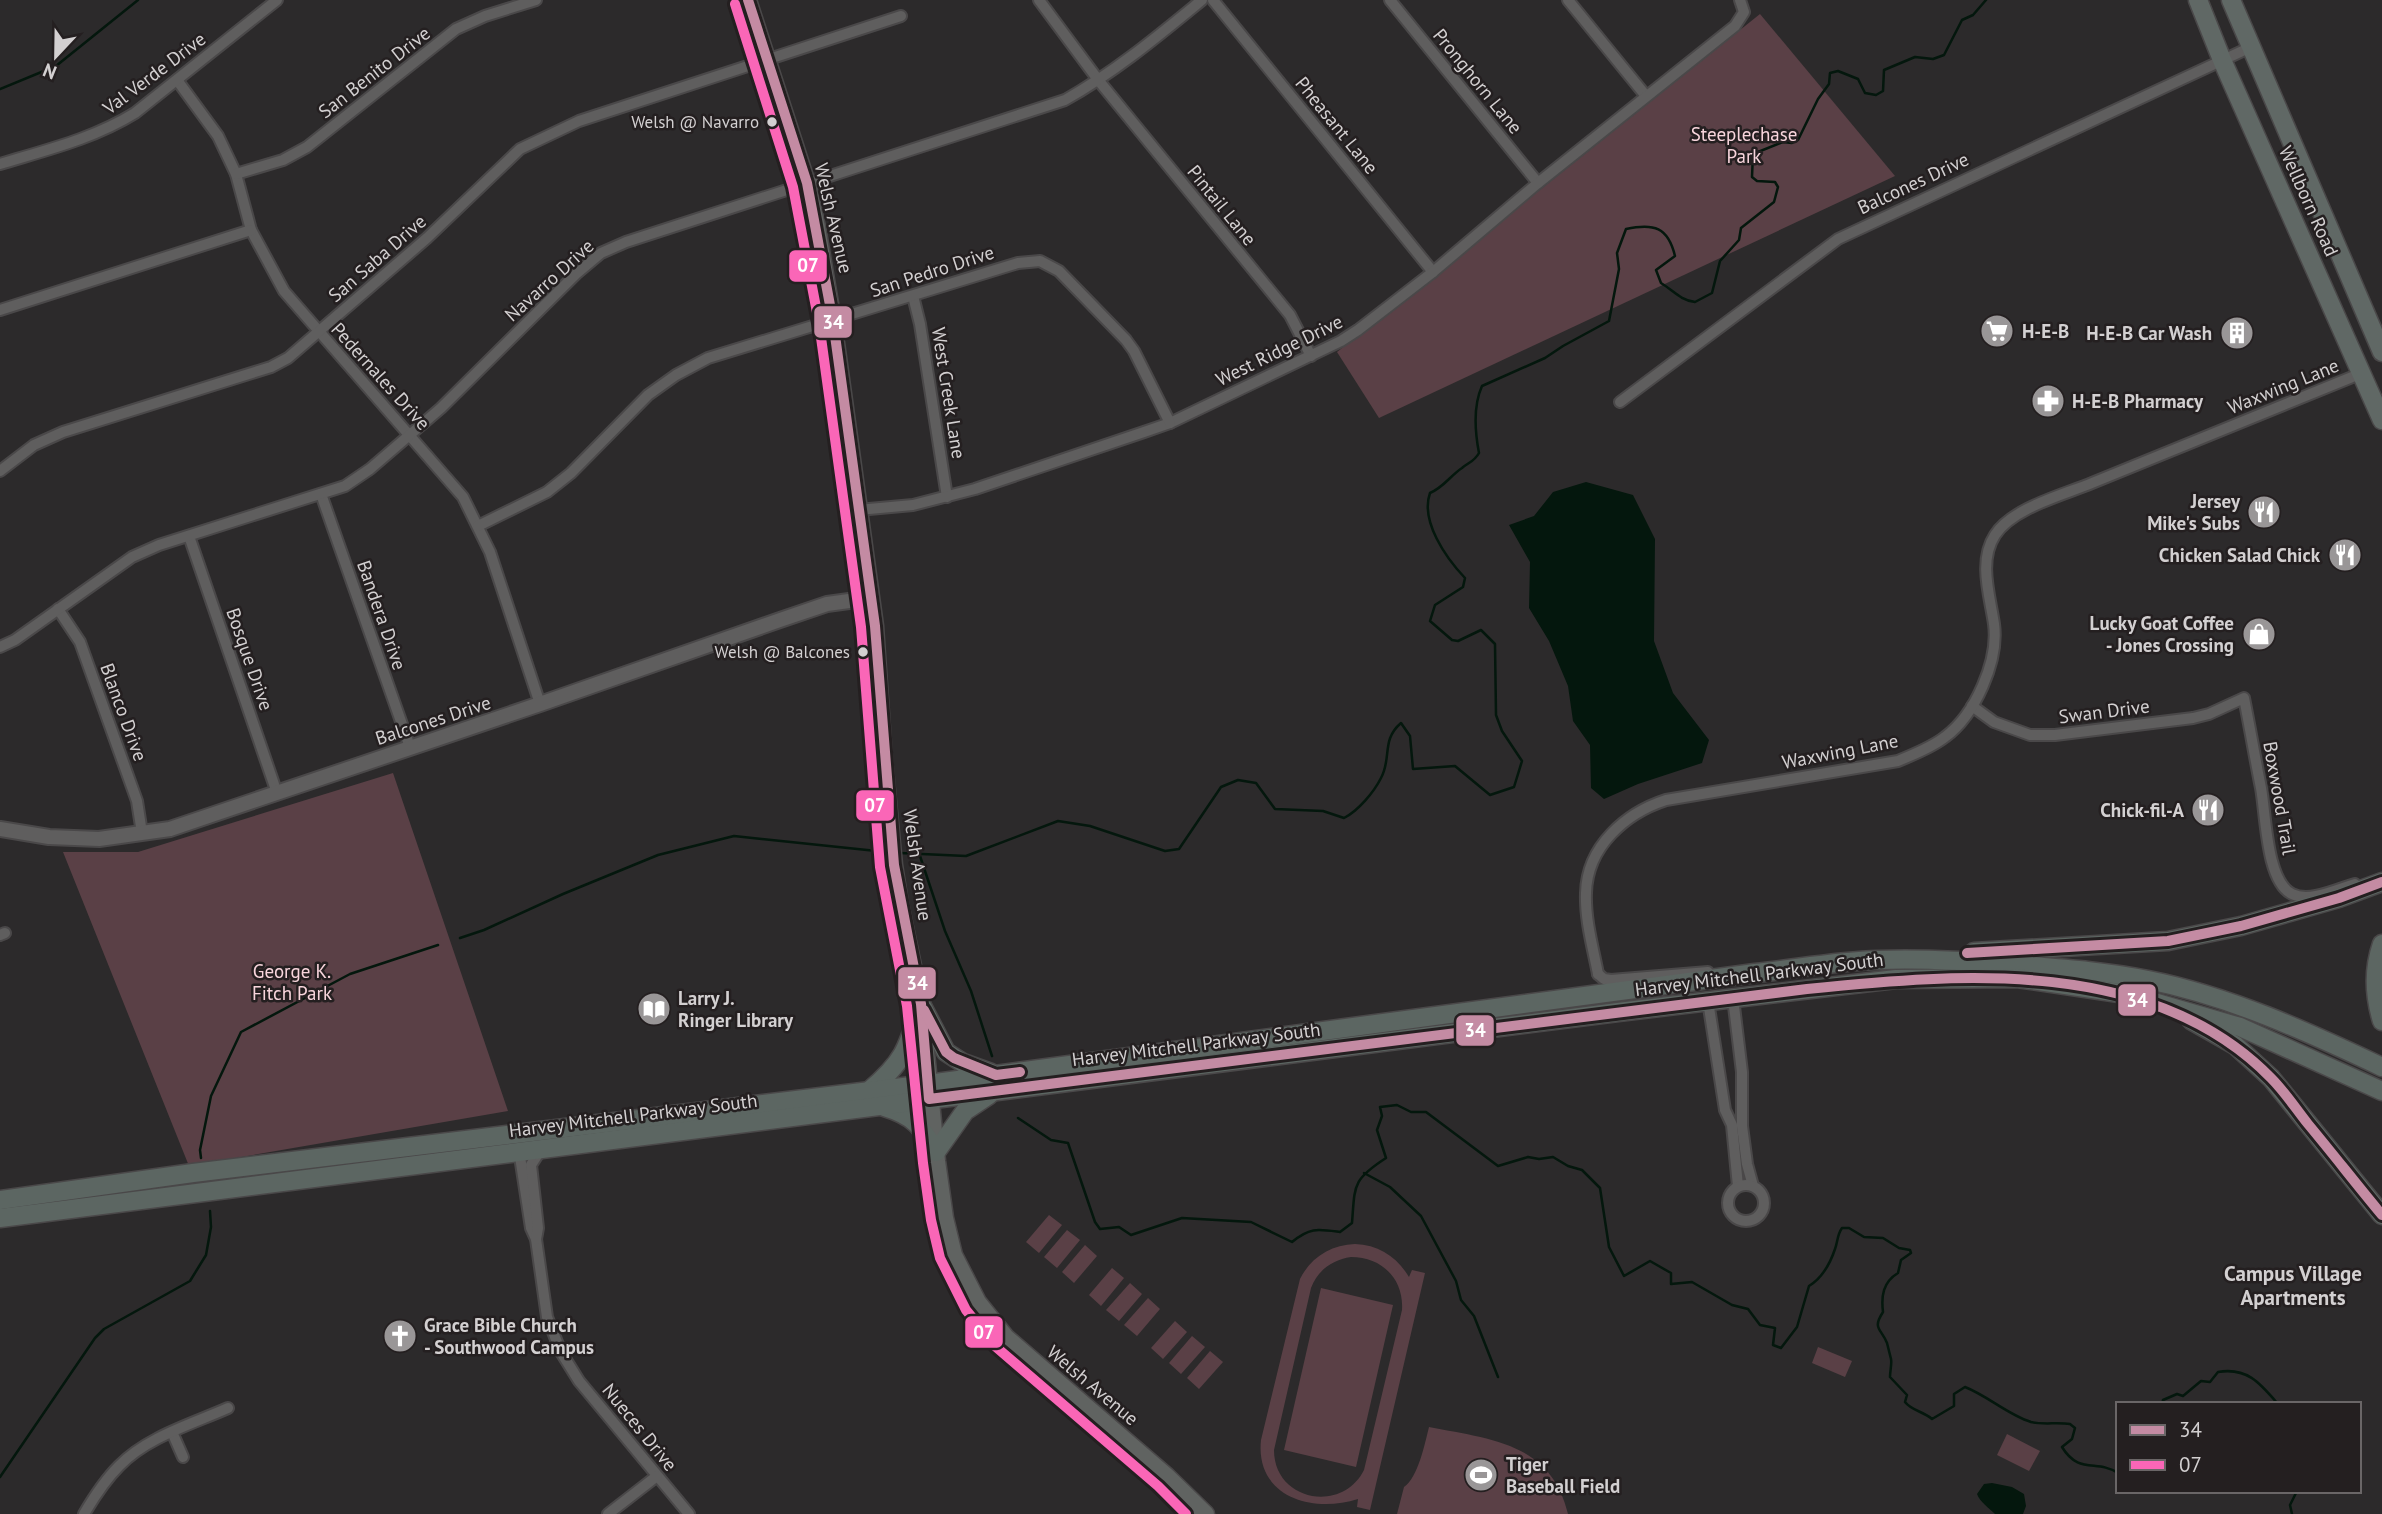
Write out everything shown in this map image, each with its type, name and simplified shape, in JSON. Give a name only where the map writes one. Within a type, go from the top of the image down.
[{"type":"highway","points":[[1874,960],[2168,941],[2241,926],[2339,898],[2380,882]]},
{"type":"highway","points":[[2382,944],[2375,972],[2377,1006],[2382,1021]]},
{"type":"highway","name":"Harvey Mitchell Parkway South","points":[[997,1083],[1579,997],[1874,960],[1969,961],[2096,972],[2149,980],[2198,993],[2257,1014],[2333,1044],[2382,1068]]},
{"type":"highway","name":"Harvey Mitchell Parkway South","points":[[0,1200],[193,1173],[539,1140],[929,1091],[1896,979],[2017,978],[2126,994],[2240,1027],[2382,1091]]},
{"type":"highway","points":[[2126,994],[2217,1033],[2251,1058],[2288,1098],[2382,1215]]},
{"type":"highway","points":[[921,1004],[946,1052],[997,1083],[965,1111],[936,1152],[922,1127],[902,1113],[872,1099],[907,1050],[921,1004]]},
{"type":"highway","points":[[519,1150],[524,1143],[539,1140]]},
{"type":"highway","name":"Harvey Mitchell Parkway South","points":[[0,1218],[519,1150]]},
{"type":"main road","name":"Welsh Avenue","points":[[748,0],[807,183],[834,321],[875,626],[894,865],[921,1004],[936,1152],[945,1218],[954,1255],[964,1278],[986,1314],[1016,1348],[1167,1476],[1206,1514]]},
{"type":"main road","name":"Wellborn Road","points":[[2198,0],[2382,420]]},
{"type":"main road","name":"Wellborn Road","points":[[2231,0],[2382,352]]},
{"type":"street","name":"Val Verde Drive","points":[[0,164],[104,130],[135,113],[277,0]]},
{"type":"street","name":"San Benito Drive","points":[[236,174],[283,160],[307,147],[456,29],[485,16],[536,0]]},
{"type":"street","name":"Pintail Lane","points":[[1039,0],[1099,81],[1290,315],[1311,356]]},
{"type":"street","name":"Navarro Drive","points":[[0,647],[15,640],[132,557],[345,486],[370,469],[440,408],[576,274],[601,253],[626,242],[1065,100],[1099,81],[1202,0]]},
{"type":"street","name":"Pheasant Lane","points":[[1213,0],[1433,272]]},
{"type":"street","name":"Pronghorn Lane","points":[[1390,0],[1538,183]]},
{"type":"street","points":[[1568,0],[1646,96]]},
{"type":"street","name":"West Ridge Drive","points":[[858,510],[913,505],[947,497],[1170,423],[1341,341],[1433,272],[1538,183],[1735,26],[1744,12],[1740,0]]},
{"type":"street","name":"San Saba Drive","points":[[0,471],[34,445],[63,432],[271,367],[288,358],[427,238],[520,149],[579,121],[901,16]]},
{"type":"street","name":"Balcones Drive","points":[[1620,402],[1838,239],[2251,47]]},
{"type":"street","name":"Pedernales Drive","points":[[177,80],[218,136],[236,174],[251,230],[284,292],[463,497],[490,552],[540,704]]},
{"type":"street","points":[[0,310],[251,230]]},
{"type":"street","name":"San Pedro Drive","points":[[478,526],[547,492],[571,472],[648,394],[708,358],[1018,263],[1040,261],[1059,271],[1126,340],[1170,423]]},
{"type":"street","name":"West Creek Lane","points":[[913,296],[920,324],[947,497]]},
{"type":"street","name":"Waxwing Lane","points":[[1598,974],[1586,907],[1589,874],[1598,852],[1612,832],[1633,814],[1666,800],[1898,761],[1923,751],[1946,737],[1972,706],[1985,682],[1994,641],[1986,583],[1990,547],[1995,535],[2017,514],[2362,373]]},
{"type":"street","name":"Bandera Drive","points":[[321,494],[410,747]]},
{"type":"street","name":"Bosque Drive","points":[[189,536],[277,793]]},
{"type":"street","name":"Balcones Drive","points":[[0,829],[49,837],[99,839],[170,829],[827,604],[871,598]]},
{"type":"street","name":"Blanco Drive","points":[[58,609],[80,642],[137,801],[142,833]]},
{"type":"street","name":"Swan Drive","points":[[1972,706],[2009,730],[2030,735],[2054,735],[2201,716],[2244,698]]},
{"type":"street","name":"Boxwood Trail","points":[[2244,698],[2271,855],[2278,878],[2285,889],[2302,897],[2356,884],[2380,882]]},
{"type":"street","points":[[1579,997],[1594,983],[1598,974],[1611,980],[1697,972],[1755,973]]},
{"type":"street","points":[[1733,998],[1742,1072],[1742,1126],[1747,1164],[1754,1186],[1763,1195],[1764,1206],[1758,1216],[1748,1221],[1737,1219],[1728,1206],[1729,1195],[1738,1186],[1754,1186]]},
{"type":"street","points":[[1708,1001],[1726,1110],[1732,1125],[1738,1186]]},
{"type":"street","name":"Nueces Drive","points":[[536,1239],[538,1228],[531,1166],[539,1140]]},
{"type":"street","name":"Nueces Drive","points":[[519,1150],[547,1317],[561,1352],[579,1381],[689,1514]]},
{"type":"street","points":[[84,1514],[120,1464],[149,1443],[228,1408]]},
{"type":"street","points":[[172,1432],[183,1457]]},
{"type":"street","points":[[608,1514],[657,1476]]},
{"type":"green space","name":"Steeplechase Park","points":[[1760,14],[1895,176],[1379,418],[1337,352]]},
{"type":"green space","name":"George K. Fitch Park","points":[[393,773],[508,1111],[189,1166],[63,852],[138,852]]},
{"type":"green space","points":[[1049,1215],[1062,1225],[1039,1253],[1026,1242]]},
{"type":"green space","points":[[1067,1230],[1080,1240],[1057,1268],[1044,1257]]},
{"type":"green space","points":[[1085,1245],[1097,1256],[1074,1283],[1062,1272]]},
{"type":"green space","points":[[1346,1245],[1364,1245],[1386,1253],[1409,1277],[1412,1270],[1425,1273],[1370,1510],[1357,1507],[1358,1499],[1322,1504],[1305,1502],[1290,1496],[1277,1487],[1267,1475],[1262,1459],[1261,1440],[1300,1279],[1316,1259],[1330,1250]],"holes":[[[1351,1257],[1362,1258],[1389,1272],[1399,1289],[1402,1310],[1364,1470],[1354,1484],[1341,1493],[1311,1496],[1285,1481],[1277,1467],[1274,1450],[1311,1288],[1322,1271],[1332,1263]]]},
{"type":"green space","points":[[1112,1268],[1124,1278],[1101,1306],[1089,1295]]},
{"type":"green space","points":[[1130,1283],[1142,1294],[1119,1321],[1106,1310]]},
{"type":"green space","points":[[1321,1288],[1393,1305],[1356,1467],[1284,1450]]},
{"type":"green space","points":[[1148,1298],[1160,1309],[1137,1336],[1124,1325]]},
{"type":"green space","points":[[1175,1321],[1187,1332],[1163,1359],[1151,1348]]},
{"type":"green space","points":[[1192,1336],[1205,1347],[1181,1374],[1169,1363]]},
{"type":"green space","points":[[1818,1347],[1852,1361],[1845,1377],[1812,1363]]},
{"type":"green space","points":[[1210,1351],[1223,1362],[1199,1389],[1187,1378]]},
{"type":"green space","name":"Tiger Baseball Field","points":[[1429,1427],[1495,1441],[1532,1458],[1548,1472],[1560,1490],[1568,1514],[1397,1514],[1404,1487],[1413,1476],[1420,1460]]},
{"type":"green space","points":[[2007,1434],[2040,1451],[2029,1471],[1997,1455]]},
{"type":"shaded area","points":[[1586,482],[1633,495],[1655,539],[1654,641],[1673,693],[1709,740],[1702,763],[1638,784],[1604,799],[1591,788],[1590,745],[1573,721],[1568,686],[1549,641],[1529,608],[1530,562],[1509,525],[1534,516],[1553,492]]},
{"type":"shaded area","points":[[1984,1484],[2012,1487],[2024,1494],[2026,1506],[2023,1514],[1995,1514],[1980,1500],[1977,1494]]},
{"type":"waterway","points":[[0,89],[56,66],[138,0]]},
{"type":"waterway","points":[[900,853],[966,856],[1058,821],[1090,826],[1165,851],[1179,849],[1221,787],[1238,780],[1256,783],[1275,809],[1323,811],[1344,818],[1360,806],[1378,783],[1384,771],[1391,736],[1401,723],[1410,736],[1413,769],[1455,766],[1490,795],[1514,787],[1522,761],[1502,731],[1496,715],[1495,644],[1481,630],[1458,641],[1452,640],[1430,621],[1435,605],[1463,587],[1465,578],[1443,550],[1432,527],[1428,504],[1430,493],[1479,453],[1476,419],[1482,386],[1545,358],[1609,321],[1619,269],[1617,253],[1626,229],[1652,227],[1664,233],[1668,239],[1675,256],[1656,270],[1661,283],[1681,297],[1695,302],[1712,293],[1720,261],[1739,240],[1741,228],[1774,202],[1778,187],[1775,182],[1757,181],[1752,177],[1753,154],[1783,142],[1792,143],[1798,140],[1818,99],[1829,84],[1830,73],[1838,71],[1858,79],[1865,93],[1876,95],[1883,91],[1884,70],[1915,57],[1933,59],[1944,55],[1962,20],[1973,15],[1986,0]]},
{"type":"waterway","points":[[460,938],[658,855],[734,836],[886,852]]},
{"type":"waterway","points":[[920,856],[945,931],[971,991],[992,1056]]},
{"type":"waterway","points":[[201,1158],[200,1150],[211,1096],[241,1032],[350,974],[438,945]]},
{"type":"waterway","points":[[1018,1118],[1051,1140],[1068,1143],[1095,1222],[1100,1229],[1119,1227],[1131,1235],[1182,1218],[1251,1222],[1292,1242],[1314,1230],[1340,1232],[1352,1223],[1357,1184],[1367,1172],[1386,1158],[1377,1130],[1382,1116],[1380,1107],[1397,1105],[1411,1112],[1426,1112],[1498,1166],[1528,1157],[1553,1157],[1582,1170],[1600,1188],[1609,1247],[1624,1276],[1650,1261],[1671,1273],[1671,1284],[1692,1282],[1732,1305],[1748,1309],[1760,1325],[1775,1328],[1773,1345],[1781,1348],[1797,1327],[1809,1286],[1822,1275],[1828,1265],[1842,1228],[1849,1228],[1864,1237],[1883,1238],[1899,1248],[1910,1250],[1911,1253],[1901,1260],[1898,1273],[1886,1285],[1882,1300],[1883,1312],[1878,1322],[1891,1359],[1890,1377],[1907,1395],[1905,1402],[1932,1419],[1954,1406],[1954,1394],[1965,1387],[2031,1422],[2070,1424],[2075,1428],[2072,1439],[2062,1447],[2068,1456],[2082,1464],[2116,1472]]},
{"type":"waterway","points":[[1364,1173],[1390,1187],[1421,1216],[1456,1281],[1461,1300],[1474,1316],[1498,1377]]},
{"type":"waterway","points":[[0,1477],[95,1338],[104,1329],[190,1281],[206,1255],[211,1227],[210,1211]]},
{"type":"waterway","points":[[2162,1402],[2177,1394],[2183,1396],[2201,1381],[2210,1382],[2218,1372],[2228,1371],[2252,1378],[2276,1402]]},
{"type":"waterway","points":[[2292,1514],[2290,1505],[2296,1493]]},
{"type":"transit line","name":"34","points":[[748,0],[807,183],[833,321],[875,626],[894,865],[921,1004],[929,1099],[1807,989],[1928,979],[1990,978],[2052,982],[2113,992],[2170,1011],[2224,1039],[2276,1083],[2382,1215]]},
{"type":"transit line","name":"07","points":[[735,4],[793,187],[819,323],[861,627],[880,867],[907,1006],[923,1163],[931,1220],[940,1258],[966,1310],[996,1347],[1158,1486],[1186,1514]]},
{"type":"transit line","name":"34","points":[[1967,953],[2168,941],[2241,926],[2339,898],[2382,882]]},
{"type":"transit line","name":"34","points":[[924,1010],[946,1052],[954,1058],[996,1075],[1020,1072]]},
{"type":"place","name":"Welsh @ Navarro","points":[[772,122]]},
{"type":"place","name":"H-E-B","points":[[1997,331]]},
{"type":"place","name":"H-E-B Car Wash","points":[[2237,333]]},
{"type":"place","name":"H-E-B Pharmacy","points":[[2048,401]]},
{"type":"place","name":"Jersey Mike's Subs","points":[[2264,512]]},
{"type":"place","name":"Chicken Salad Chick","points":[[2345,555]]},
{"type":"place","name":"Lucky Goat Coffee - Jones Crossing","points":[[2259,634]]},
{"type":"place","name":"Welsh @ Balcones","points":[[863,652]]},
{"type":"place","name":"Chick-fil-A","points":[[2208,810]]},
{"type":"place","name":"Larry J. Ringer Library","points":[[654,1009]]},
{"type":"place","name":"Grace Bible Church - Southwood Campus","points":[[400,1336]]},
{"type":"place","name":"Tiger Baseball Field","points":[[1481,1475]]},
{"type":"district","name":"Campus Village Apartments","points":[[2293,1285]]}]
